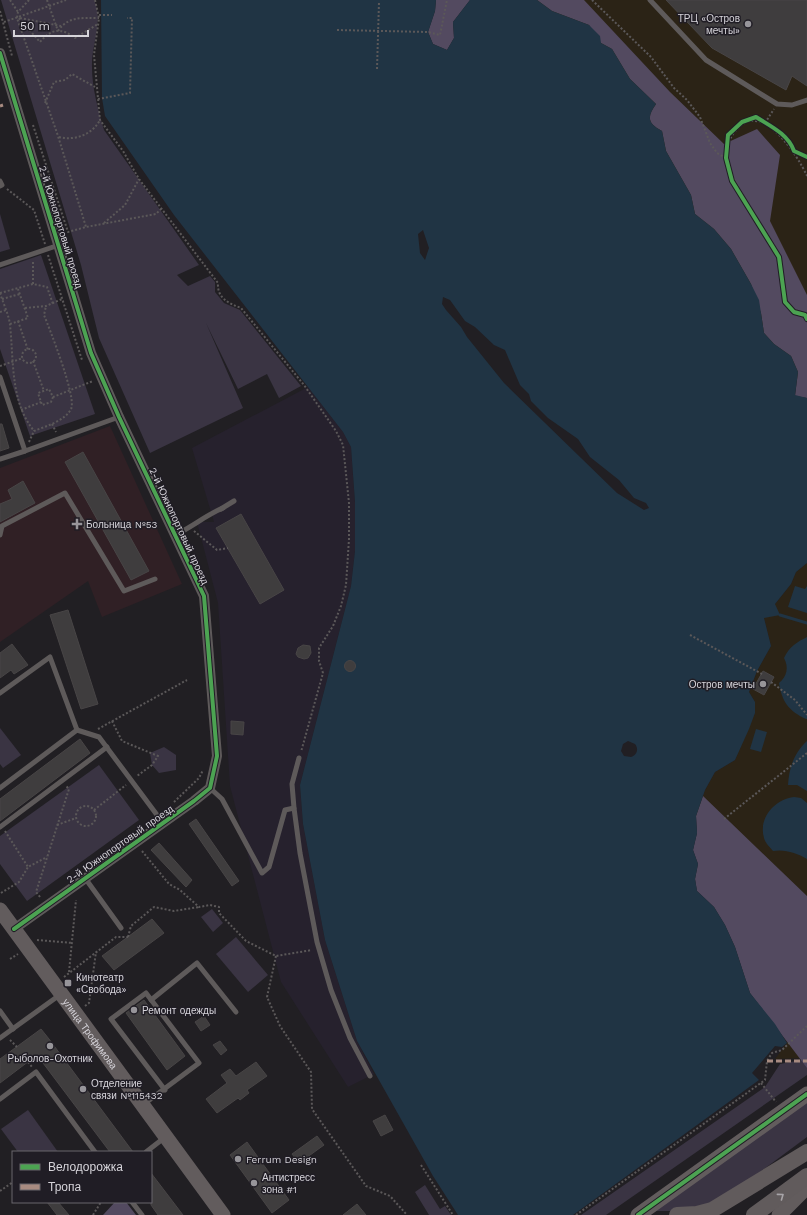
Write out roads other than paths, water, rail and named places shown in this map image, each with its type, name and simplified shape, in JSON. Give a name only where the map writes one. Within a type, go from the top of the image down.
[{"type":"main road","name":"улица Трофимова","points":[[0,910],[222,1215]]},
{"type":"main road","points":[[638,1215],[807,1094]]},
{"type":"main road","points":[[677,1215],[697,1214],[712,1210],[807,1153]]},
{"type":"main road","points":[[724,1215],[807,1153]]},
{"type":"main road","points":[[754,1215],[807,1176]]},
{"type":"main road","points":[[779,1215],[807,1187]]},
{"type":"street","name":"2-й Южнопортовый проезд","points":[[0,53],[91,353],[119,417],[204,596],[217,756],[210,788],[160,819],[85,878],[14,929]]},
{"type":"lane","points":[[650,0],[706,60],[777,104],[792,104],[807,100]]},
{"type":"lane","points":[[0,180],[2,185],[0,186]]},
{"type":"lane","points":[[0,265],[59,245]]},
{"type":"lane","points":[[0,377],[25,452]]},
{"type":"lane","points":[[0,459],[25,452],[119,417]]},
{"type":"lane","points":[[0,535],[2,526],[65,493],[124,591],[156,579]]},
{"type":"lane","points":[[175,535],[190,528],[234,501]]},
{"type":"lane","points":[[0,693],[50,657],[78,730]]},
{"type":"lane","points":[[78,730],[99,737],[160,819]]},
{"type":"lane","points":[[0,788],[78,730]]},
{"type":"lane","points":[[1,826],[107,747]]},
{"type":"lane","points":[[299,758],[292,784],[294,808],[300,853],[319,949],[331,990],[350,1038],[370,1076]]},
{"type":"lane","points":[[210,788],[222,799],[262,873],[269,867],[285,810],[294,808]]},
{"type":"lane","points":[[85,878],[123,930]]},
{"type":"lane","points":[[151,1000],[197,963],[236,1012]]},
{"type":"lane","points":[[143,1105],[165,1090],[200,1063],[146,993],[111,1019],[165,1090]]},
{"type":"lane","points":[[0,1038],[61,994]]},
{"type":"lane","points":[[0,1011],[13,1029]]},
{"type":"lane","points":[[0,1099],[36,1072],[94,1151]]},
{"type":"lane","points":[[147,1151],[165,1136]]},
{"type":"lane","points":[[133,1203],[142,1215]]},
{"type":"water","points":[[101,0],[436,0],[435,11],[428,32],[433,44],[447,50],[454,38],[453,22],[470,0],[537,0],[552,11],[589,25],[600,36],[601,43],[612,49],[630,79],[656,104],[650,116],[651,122],[662,131],[666,151],[691,195],[695,214],[714,229],[731,249],[759,300],[764,333],[774,344],[791,356],[798,372],[795,395],[807,398],[807,563],[796,572],[791,584],[775,604],[780,615],[764,618],[771,646],[757,671],[749,692],[755,702],[755,713],[735,760],[715,772],[705,790],[696,816],[697,833],[693,850],[698,864],[695,879],[697,891],[714,907],[725,925],[735,947],[750,993],[775,1024],[787,1043],[782,1047],[775,1046],[752,1073],[759,1080],[573,1215],[458,1215],[433,1176],[357,1041],[325,940],[303,824],[300,785],[351,586],[355,551],[355,502],[351,447],[343,432],[174,215],[105,116],[102,98]],"holes":[[[423,230],[429,248],[425,260],[420,253],[418,234]],[[443,297],[450,300],[465,321],[475,327],[494,345],[505,350],[520,385],[529,394],[531,401],[548,418],[578,439],[590,457],[619,480],[634,498],[646,503],[649,508],[644,510],[617,493],[504,383],[442,304]],[[628,741],[635,744],[637,748],[636,753],[631,757],[624,756],[621,751],[623,744]]]},
{"type":"water","points":[[795,586],[805,589],[807,586],[807,613],[788,607]]},
{"type":"water","points":[[807,637],[806,719],[795,713],[784,701],[779,683],[784,678],[787,668],[784,658],[786,654],[794,645]]},
{"type":"water","points":[[756,729],[767,732],[761,752],[750,749]]},
{"type":"water","points":[[807,741],[807,791],[797,785],[788,785],[793,761],[802,746]]},
{"type":"water","points":[[794,797],[801,798],[807,803],[807,859],[791,852],[773,851],[766,843],[764,838],[763,823],[770,811],[780,801]]},
{"type":"waterway","points":[[780,615],[807,623]]},
{"type":"place","name":"ТРЦ «Остров мечты»","points":[[748,24]]},
{"type":"place","name":"Больница №53","points":[[77,524]]},
{"type":"place","name":"Остров мечты","points":[[763,684]]},
{"type":"place","name":"Кинотеатр «Свобода»","points":[[68,983]]},
{"type":"place","name":"Ремонт одежды","points":[[134,1010]]},
{"type":"place","name":"Рыболов-Охотник","points":[[50,1046]]},
{"type":"place","name":"Отделение связи №115432","points":[[83,1089]]},
{"type":"place","name":"Ferrum Design","points":[[238,1159]]},
{"type":"place","name":"Антистресс зона #1","points":[[254,1183]]}]
